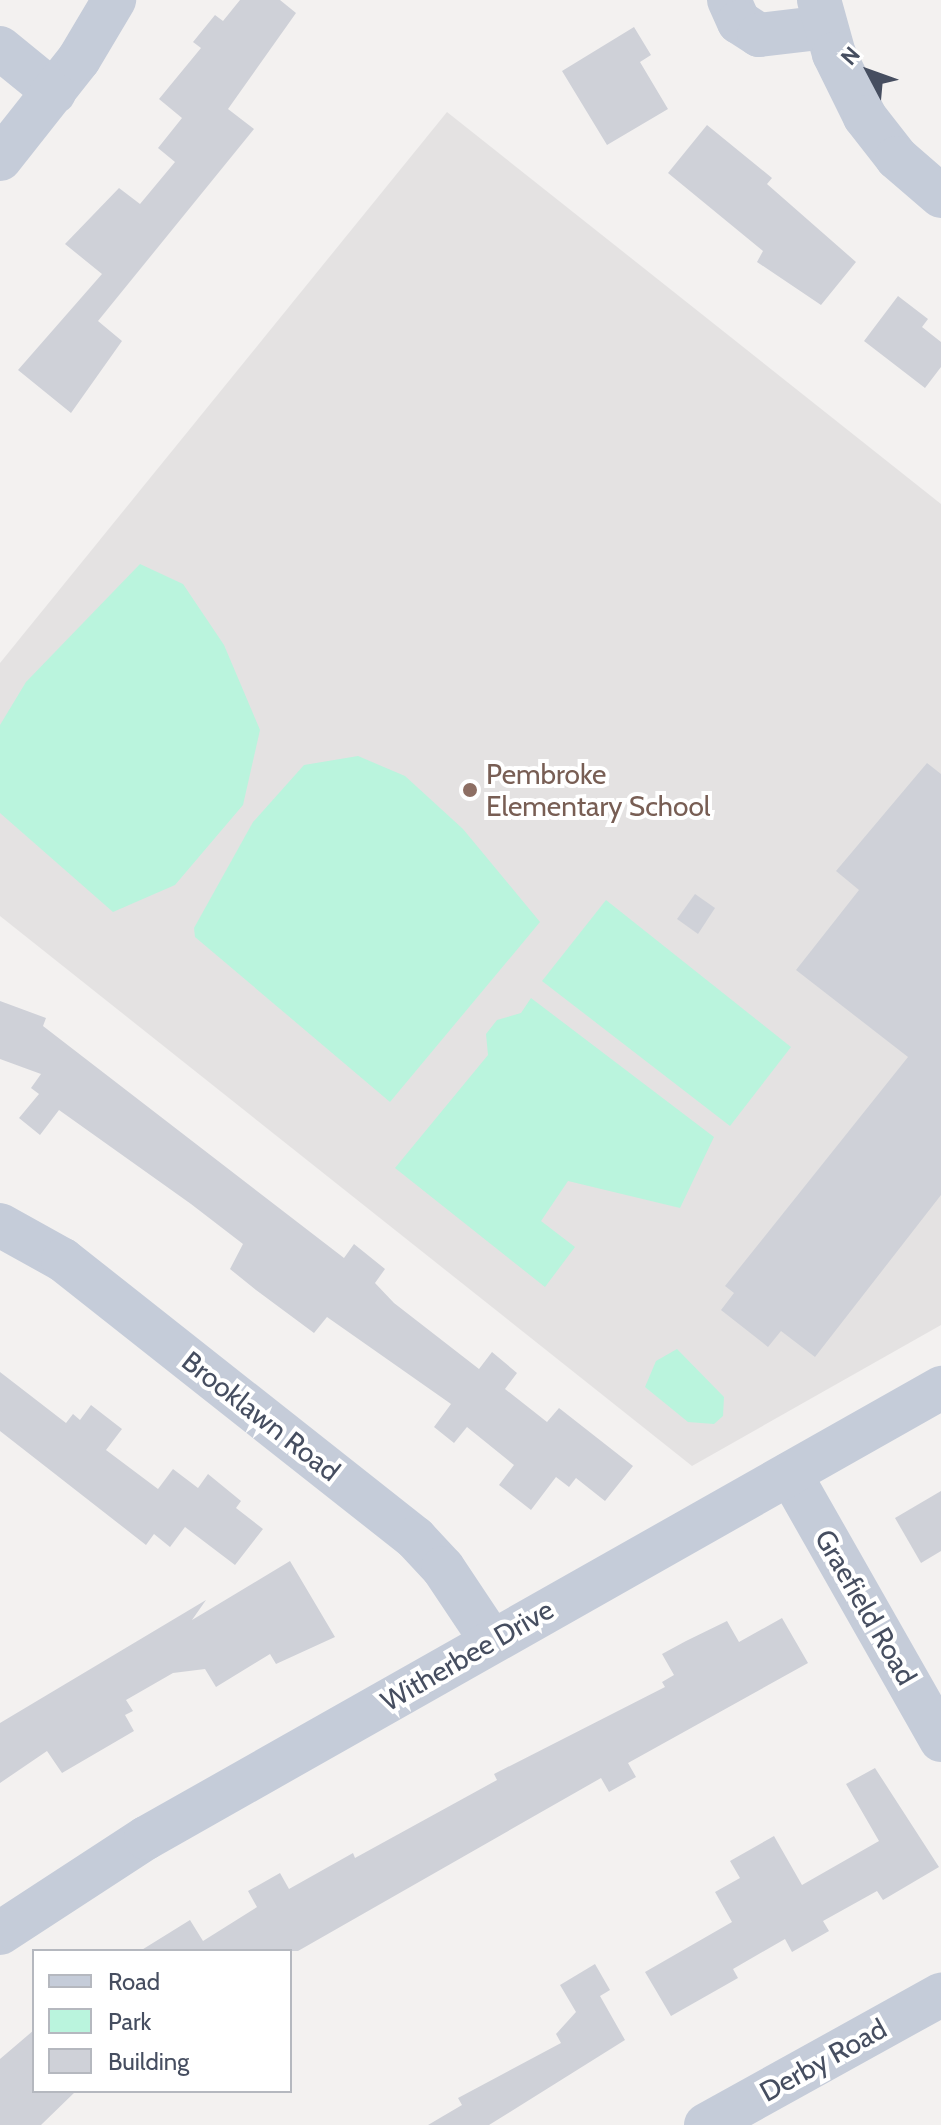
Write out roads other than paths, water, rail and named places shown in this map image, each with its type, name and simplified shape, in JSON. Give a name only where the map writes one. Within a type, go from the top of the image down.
[{"type":"street","points":[[0,159],[54,92],[114,0]]},
{"type":"street","points":[[729,0],[739,22],[759,35],[823,13],[865,117],[897,158],[941,196]]},
{"type":"street","points":[[0,48],[54,92]]},
{"type":"street","name":"Brooklawn Road","points":[[0,1225],[63,1260],[415,1538],[443,1568],[491,1640]]},
{"type":"street","name":"Witherbee Drive","points":[[0,1933],[146,1838],[941,1388]]},
{"type":"street","name":"Graefield Road","points":[[790,1474],[941,1740]]},
{"type":"street","name":"Derby Road","points":[[706,2125],[941,1995]]},
{"type":"place","name":"Pembroke Elementary School","points":[[470,790]]}]
